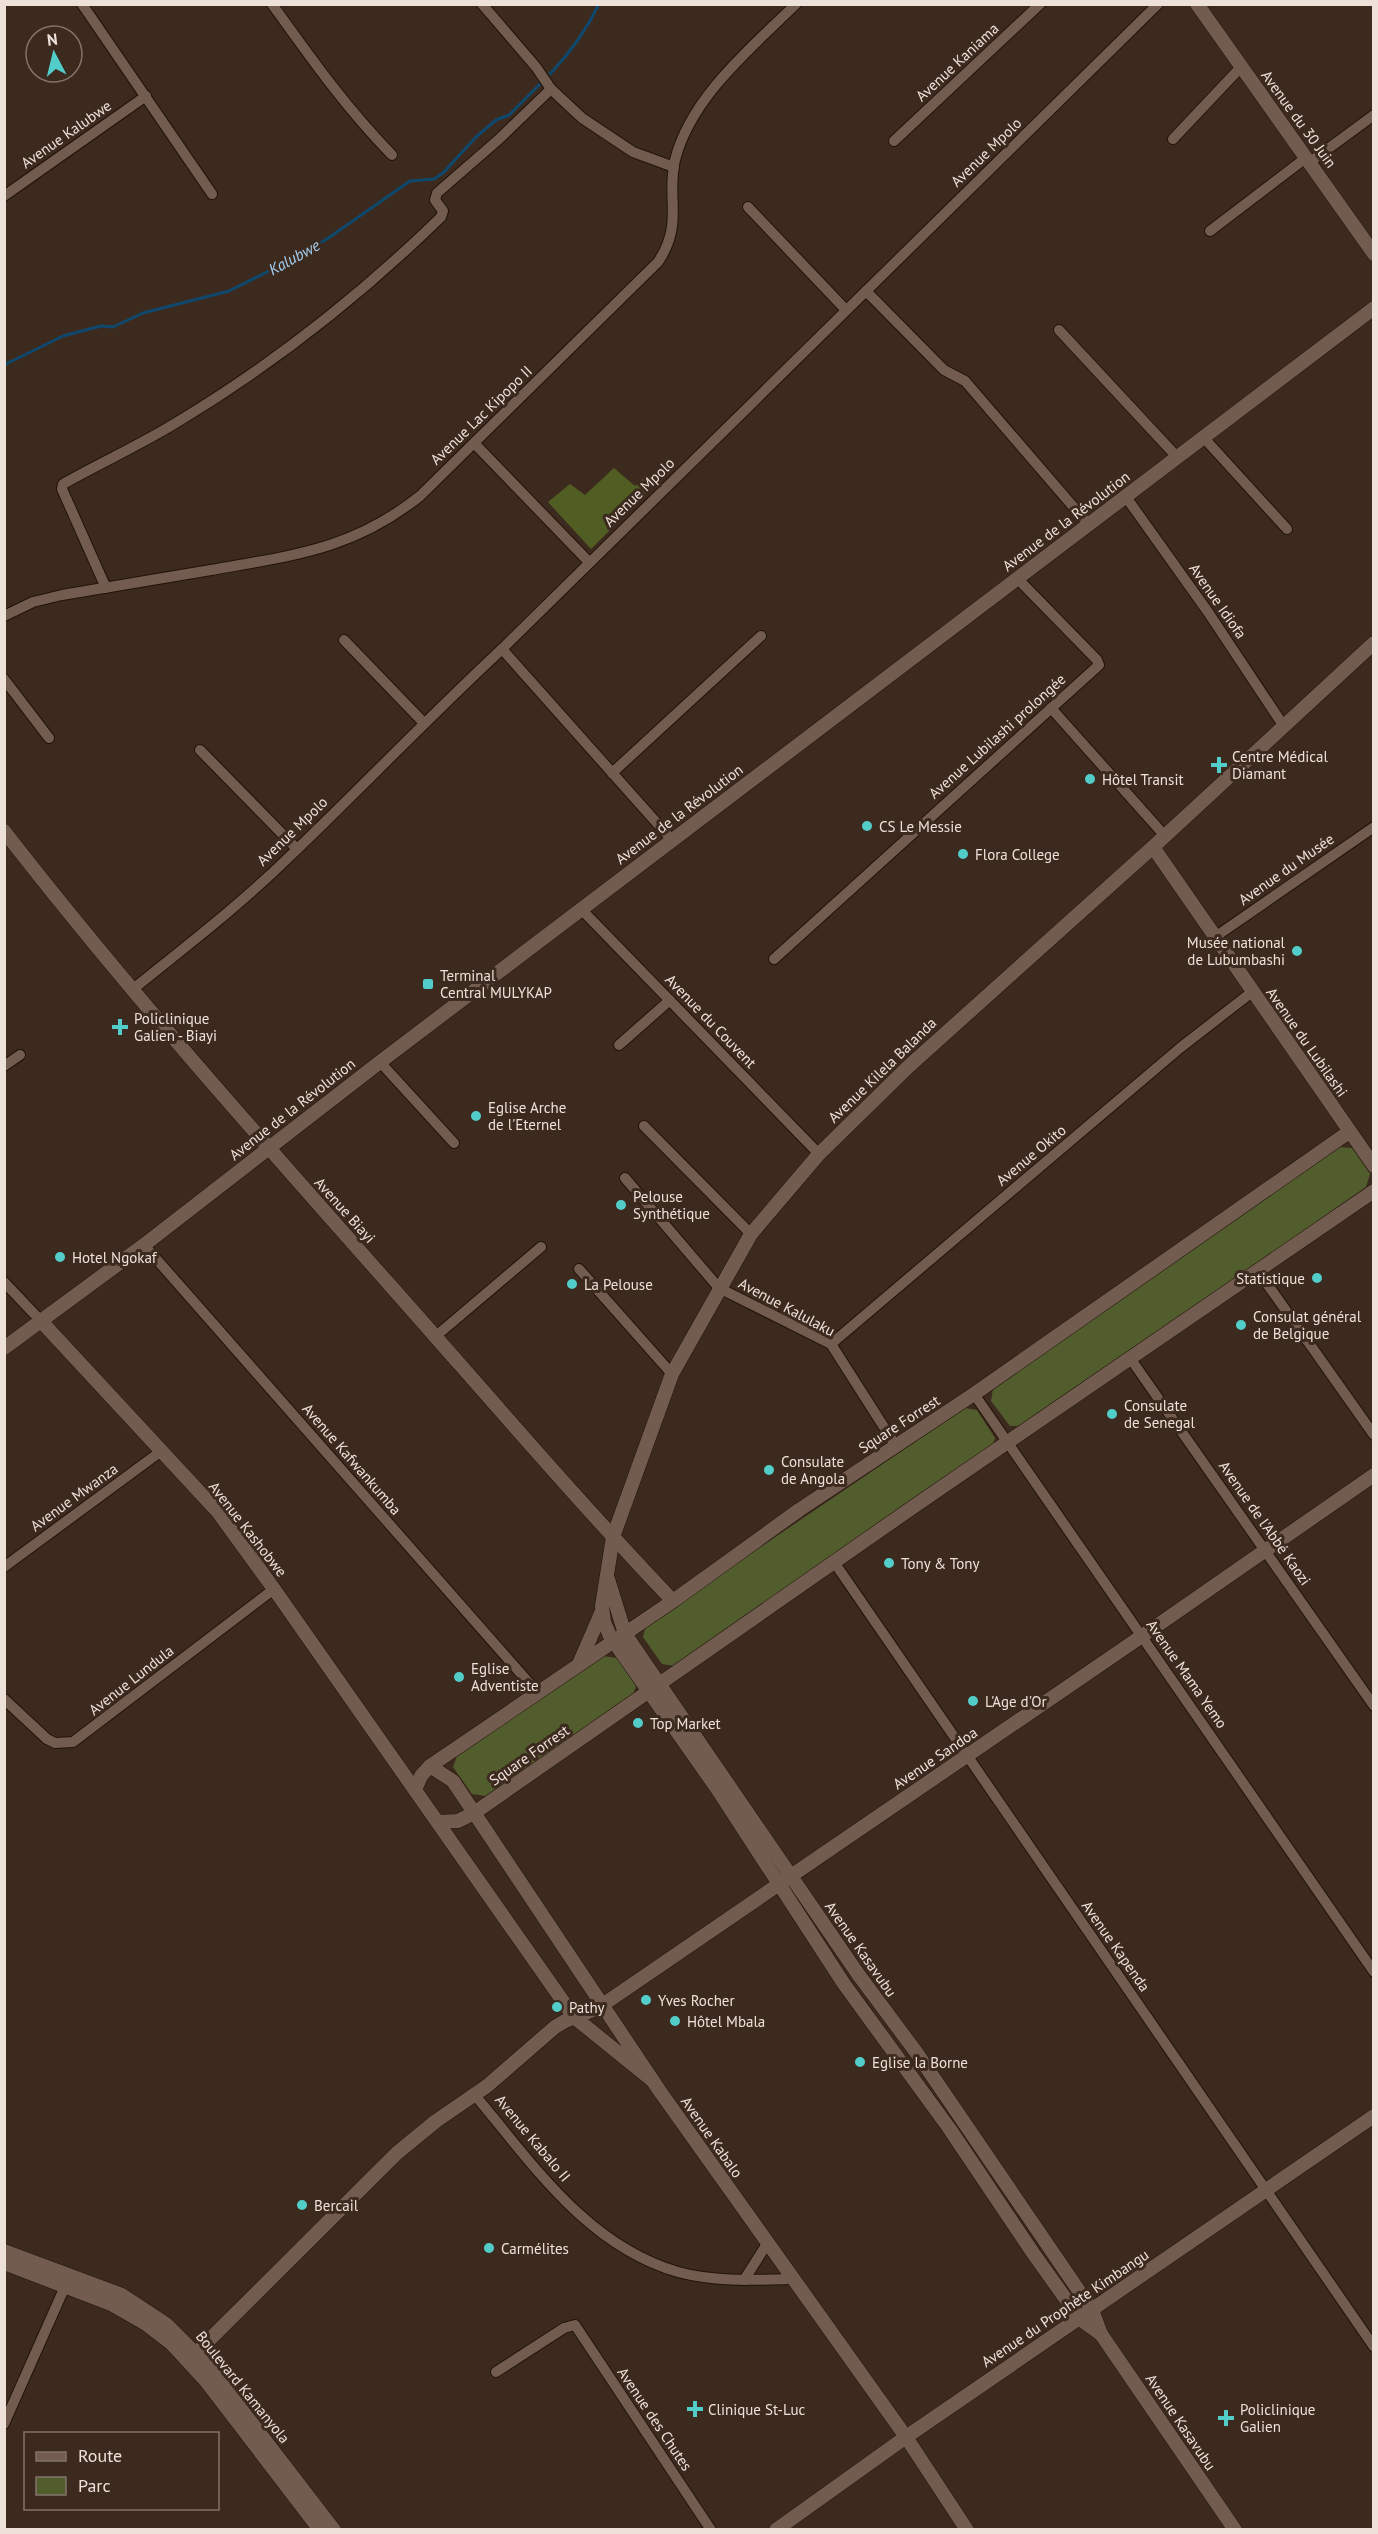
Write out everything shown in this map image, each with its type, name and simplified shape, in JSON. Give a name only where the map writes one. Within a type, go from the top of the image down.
[{"type":"street","points":[[82,4],[212,194]]},
{"type":"street","points":[[272,4],[337,95],[359,122],[392,155]]},
{"type":"street","points":[[482,4],[530,60],[551,89],[582,118],[618,143],[674,167]]},
{"type":"street","name":"Avenue Lac Kipopo II","points":[[4,616],[47,598],[299,555],[337,544],[402,510],[420,496],[658,262],[666,251],[673,226],[674,167],[685,135],[701,105],[723,78],[796,4]]},
{"type":"street","name":"Avenue Kaniama","points":[[894,141],[1040,4]]},
{"type":"street","name":"Avenue Mpolo","points":[[132,990],[212,925],[297,849],[423,722],[502,649],[1158,4]]},
{"type":"street","name":"Avenue du 30 Juin","points":[[1197,4],[1374,254]]},
{"type":"street","points":[[1173,139],[1241,66]]},
{"type":"street","points":[[106,588],[62,489],[63,484],[181,420],[248,376],[353,298],[389,268],[441,217],[443,211],[435,200],[437,193],[498,140],[551,89]]},
{"type":"street","name":"Avenue Kalubwe","points":[[4,196],[146,96]]},
{"type":"street","points":[[1210,231],[1308,159],[1374,115]]},
{"type":"street","points":[[748,207],[846,310]]},
{"type":"street","points":[[866,291],[944,370],[966,381],[1089,525]]},
{"type":"street","name":"Avenue de la Révolution","points":[[4,1348],[144,1245],[380,1062],[1374,308]]},
{"type":"street","points":[[1059,330],[1178,458]]},
{"type":"street","points":[[1203,438],[1287,529]]},
{"type":"street","points":[[474,443],[589,562]]},
{"type":"street","name":"Avenue Idiofa","points":[[1126,497],[1209,612],[1283,724]]},
{"type":"street","name":"Avenue Lubilashi prolongée","points":[[774,959],[1099,663],[1017,578]]},
{"type":"street","points":[[612,773],[761,636]]},
{"type":"street","points":[[344,640],[423,722]]},
{"type":"street","name":"Avenue Kilela Balanda","points":[[620,1637],[607,1629],[602,1611],[613,1537],[672,1374],[751,1234],[819,1154],[909,1066],[1153,847],[1283,724],[1374,643]]},
{"type":"street","points":[[502,649],[672,840]]},
{"type":"street","points":[[4,679],[49,738]]},
{"type":"street","points":[[1051,708],[1165,836]]},
{"type":"street","points":[[200,750],[297,849]]},
{"type":"street","name":"Avenue du Musée","points":[[1215,937],[1374,827]]},
{"type":"street","name":"Avenue Biayi","points":[[4,831],[132,990],[269,1148],[613,1537],[673,1600]]},
{"type":"street","name":"Avenue du Lubilashi","points":[[1153,847],[1374,1166]]},
{"type":"street","name":"Avenue du Couvent","points":[[581,909],[819,1154]]},
{"type":"street","name":"Avenue Okito","points":[[831,1344],[1180,1048],[1252,992]]},
{"type":"street","points":[[619,1045],[670,1000]]},
{"type":"street","points":[[4,1066],[20,1055]]},
{"type":"street","points":[[380,1062],[454,1143]]},
{"type":"street","points":[[644,1126],[751,1234]]},
{"type":"street","name":"Square Forrest","points":[[415,1790],[429,1767],[620,1637],[799,1510],[974,1394],[1349,1132]]},
{"type":"street","points":[[625,1178],[719,1288]]},
{"type":"street","name":"Square Forrest","points":[[438,1822],[458,1821],[474,1813],[834,1562],[1374,1191]]},
{"type":"street","name":"Avenue Kafwankumba","points":[[144,1245],[537,1692]]},
{"type":"street","points":[[436,1336],[541,1247]]},
{"type":"street","points":[[579,1269],[672,1374]]},
{"type":"street","points":[[1258,1271],[1374,1435]]},
{"type":"street","name":"Avenue Kashobwe","points":[[4,1282],[218,1512],[415,1790]]},
{"type":"street","name":"Avenue Kalulaku","points":[[719,1288],[831,1344],[896,1446]]},
{"type":"street","name":"Avenue de l'Abbé Kaozi","points":[[1130,1358],[1374,1706]]},
{"type":"street","name":"Avenue Mama Yemo","points":[[974,1394],[1374,1972]]},
{"type":"street","name":"Avenue Mwanza","points":[[4,1567],[160,1452]]},
{"type":"street","name":"Avenue Sandoa","points":[[474,2094],[555,2027],[603,2005],[967,1757],[1374,1475]]},
{"type":"street","name":"Avenue Kapenda","points":[[834,1562],[1374,2347]]},
{"type":"street","name":"Avenue Kasavubu","points":[[607,1577],[620,1637],[785,1880],[973,2134],[1092,2310],[1101,2334],[1235,2529]]},
{"type":"street","name":"Avenue Lundula","points":[[4,1698],[47,1739],[63,1743],[73,1742],[274,1589]]},
{"type":"street","points":[[578,1665],[602,1611]]},
{"type":"street","points":[[394,1759],[408,1766],[429,1767]]},
{"type":"street","name":"Avenue Kabalo","points":[[429,1767],[453,1782],[652,2080],[792,2280],[906,2437],[967,2529]]},
{"type":"street","points":[[415,1790],[574,2018],[652,2080]]},
{"type":"street","name":"Avenue Kasavubu","points":[[785,1880],[844,1984],[950,2128],[1080,2319],[1101,2334]]},
{"type":"street","name":"Avenue Kabalo II","points":[[193,2357],[397,2153],[474,2094],[575,2212],[598,2232],[636,2254],[677,2272],[744,2280],[792,2280]]},
{"type":"street","name":"Avenue du Prophète Kimbangu","points":[[776,2529],[1374,2115]]},
{"type":"street","points":[[744,2280],[767,2244]]},
{"type":"street","name":"Boulevard Kamanyola","points":[[4,2251],[67,2280],[131,2314],[193,2357],[334,2529]]},
{"type":"street","name":"Boulevard Kamanyola","points":[[4,2263],[67,2280]]},
{"type":"street","points":[[4,2424],[67,2280]]},
{"type":"street","name":"Avenue des Chutes","points":[[496,2372],[564,2328],[575,2325],[711,2529]]},
{"type":"street","name":"Boulevard Kamanyola","points":[[193,2357],[320,2529]]},
{"type":"green space","points":[[614,468],[635,486],[643,479],[653,487],[591,549],[548,502],[570,484],[585,495]]},
{"type":"green space","points":[[1339,1147],[1352,1148],[1370,1174],[1366,1187],[1023,1426],[1010,1426],[991,1401],[993,1389]]},
{"type":"green space","points":[[965,1408],[977,1410],[995,1438],[992,1447],[675,1666],[662,1664],[643,1637],[646,1625]]},
{"type":"green space","points":[[603,1656],[617,1658],[636,1686],[632,1697],[486,1796],[472,1794],[453,1767],[457,1756]]},
{"type":"waterway","name":"Kalubwe","points":[[550,74],[577,41],[599,4]]},
{"type":"waterway","name":"Kalubwe","points":[[4,365],[63,336],[101,326],[113,327],[143,313],[229,291],[265,273],[327,239],[410,181],[434,179],[443,173],[476,137],[496,120],[509,115],[543,81]]},
{"type":"place","name":"Centre Médical Diamant","points":[[1219,765]]},
{"type":"place","name":"Hôtel Transit","points":[[1090,779]]},
{"type":"place","name":"CS Le Messie","points":[[867,826]]},
{"type":"place","name":"Flora College","points":[[963,854]]},
{"type":"place","name":"Musée national de Lubumbashi","points":[[1297,951]]},
{"type":"place","name":"Terminal Central MULYKAP","points":[[428,984]]},
{"type":"place","name":"Policlinique Galien - Biayi","points":[[120,1027]]},
{"type":"place","name":"Eglise Arche de l'Eternel","points":[[476,1116]]},
{"type":"place","name":"Pelouse Synthétique","points":[[621,1205]]},
{"type":"place","name":"Hotel Ngokaf","points":[[60,1257]]},
{"type":"place","name":"Statistique","points":[[1317,1278]]},
{"type":"place","name":"La Pelouse","points":[[572,1284]]},
{"type":"place","name":"Consulat général de Belgique","points":[[1241,1325]]},
{"type":"place","name":"Consulate de Senegal","points":[[1112,1414]]},
{"type":"place","name":"Consulate de Angola","points":[[769,1470]]},
{"type":"place","name":"Tony & Tony","points":[[889,1563]]},
{"type":"place","name":"Eglise Adventiste","points":[[459,1677]]},
{"type":"place","name":"L'Age d'Or","points":[[973,1701]]},
{"type":"place","name":"Top Market","points":[[638,1723]]},
{"type":"place","name":"Yves Rocher","points":[[646,2000]]},
{"type":"place","name":"Pathy","points":[[557,2007]]},
{"type":"place","name":"Hôtel Mbala","points":[[675,2021]]},
{"type":"place","name":"Eglise la Borne","points":[[860,2062]]},
{"type":"place","name":"Bercail","points":[[302,2205]]},
{"type":"place","name":"Carmélites","points":[[489,2248]]},
{"type":"place","name":"Clinique St-Luc","points":[[695,2409]]},
{"type":"place","name":"Policlinique Galien","points":[[1226,2418]]}]
